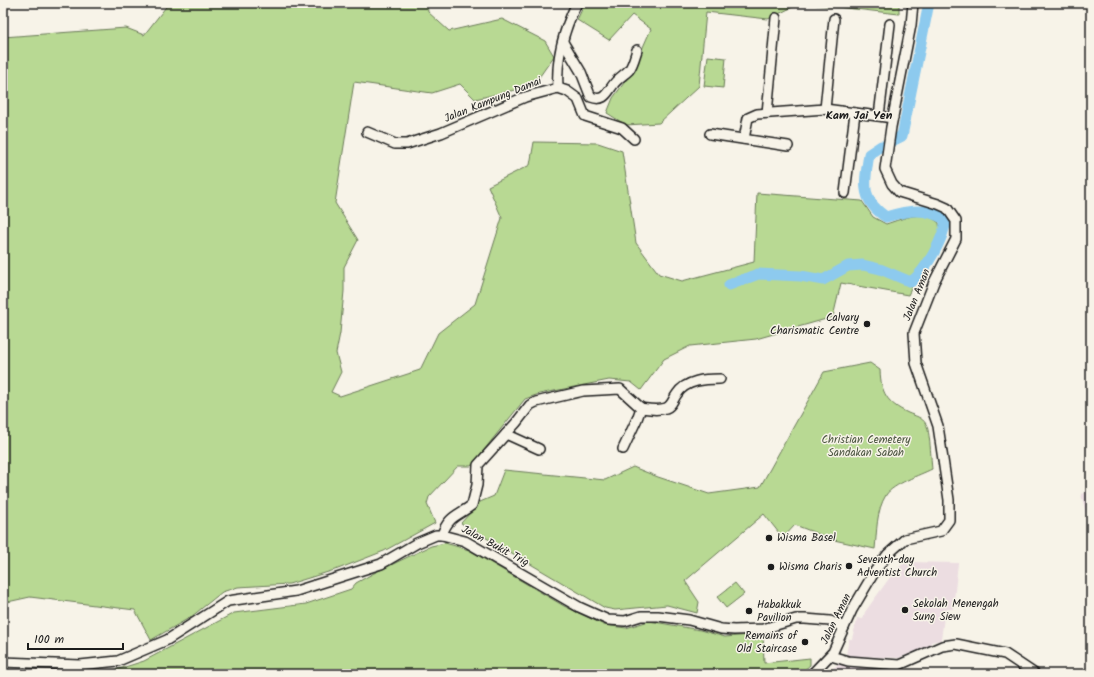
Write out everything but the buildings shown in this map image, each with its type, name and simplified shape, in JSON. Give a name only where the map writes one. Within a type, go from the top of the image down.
[{"type":"street","points":[[558,88],[559,51],[568,23],[577,3]]},
{"type":"street","name":"Jalan Aman","points":[[831,656],[844,627],[875,571],[897,544],[905,539],[941,531],[949,520],[949,500],[938,426],[916,363],[914,333],[924,306],[956,240],[956,221],[947,208],[899,192],[892,184],[885,169],[893,118],[912,25],[913,3]]},
{"type":"street","points":[[767,113],[776,18]]},
{"type":"street","points":[[825,109],[834,19]]},
{"type":"street","points":[[879,116],[890,24]]},
{"type":"street","points":[[563,42],[581,72],[590,94],[592,97],[597,99],[601,99],[608,94],[612,85],[629,70],[637,50]]},
{"type":"street","name":"Jalan Kampung Damai","points":[[367,132],[395,144],[407,144],[441,133],[525,97],[558,88],[567,90],[578,99],[585,116],[622,128],[634,139]]},
{"type":"street","points":[[744,139],[748,118],[753,115],[767,113],[825,109],[893,118]]},
{"type":"street","points":[[845,193],[855,113]]},
{"type":"street","points":[[710,134],[788,146]]},
{"type":"street","points":[[3,662],[69,665],[118,661],[167,640],[228,601],[296,591],[381,564],[417,543],[436,535],[442,535],[446,524],[453,517],[472,505],[476,496],[478,465],[530,405],[536,402],[583,391],[620,389],[640,408],[657,410],[667,408],[671,405],[682,387],[707,379],[720,380]]},
{"type":"street","points":[[624,449],[638,419],[640,408]]},
{"type":"street","points":[[506,434],[539,449]]},
{"type":"street","name":"Jalan Bukit Trig","points":[[442,535],[465,542],[579,607],[608,620],[625,621],[641,616],[658,616],[688,620],[721,629],[734,630],[763,629],[805,619],[830,621],[844,627]]},
{"type":"street","points":[[812,674],[831,656],[841,660],[881,664],[904,663],[942,646],[956,644],[1005,654],[1035,674]]},
{"type":"street","points":[[881,664],[882,674]]},
{"type":"shaded area","points":[[1091,490],[1091,533],[1081,494]]},
{"type":"shaded area","name":"Sekolah Menengah Sung Siew","points":[[905,562],[958,563],[953,609],[945,609],[941,640],[931,642],[931,645],[899,658],[858,656],[857,658],[846,655],[849,639],[852,639],[857,618],[863,619],[865,612],[893,573]]},
{"type":"shaded area","points":[[840,663],[874,666],[877,668],[878,674],[825,674]]},
{"type":"green space","points":[[169,3],[427,3],[428,12],[449,31],[502,19],[545,41],[554,56],[533,86],[475,99],[460,84],[432,93],[354,82],[335,203],[358,240],[344,267],[344,291],[340,333],[336,353],[341,372],[331,392],[340,396],[420,370],[438,333],[475,304],[502,218],[488,186],[530,165],[534,142],[598,143],[622,151],[636,243],[659,274],[682,281],[754,262],[757,193],[862,201],[873,217],[886,224],[907,217],[927,216],[939,223],[940,231],[908,295],[841,283],[833,317],[756,339],[690,346],[664,359],[641,390],[631,382],[609,380],[539,394],[525,399],[471,466],[458,466],[429,497],[427,504],[435,523],[384,551],[338,569],[289,584],[238,587],[222,592],[191,617],[151,640],[135,610],[30,597],[3,603],[3,37],[126,28],[144,35]]},
{"type":"green space","points":[[585,3],[801,3],[768,19],[706,12],[699,86],[659,123],[626,125],[607,113],[613,98],[632,72],[651,29],[632,15],[609,40],[577,20]]},
{"type":"green space","points":[[801,3],[899,3],[899,14]]},
{"type":"green space","points":[[708,56],[726,58],[723,88],[704,86]]},
{"type":"green space","name":"Christian Cemetery Sandakan Sabah","points":[[870,363],[880,370],[882,385],[886,396],[890,401],[908,413],[920,418],[926,424],[932,469],[894,487],[886,495],[880,508],[875,549],[834,540],[795,525],[783,538],[764,514],[685,581],[699,602],[697,613],[667,605],[615,610],[605,608],[461,523],[480,502],[494,496],[504,470],[605,480],[633,467],[709,494],[760,487],[824,372]]},
{"type":"green space","points":[[445,543],[469,550],[564,606],[604,625],[626,628],[649,621],[700,630],[725,637],[763,634],[764,663],[810,658],[810,665],[800,674],[103,674],[144,661],[234,613],[306,604],[351,589],[356,583],[374,573],[431,546]]},
{"type":"green space","points":[[735,583],[744,594],[726,608],[717,597]]},
{"type":"waterway","points":[[888,143],[902,136],[929,3]]},
{"type":"waterway","points":[[729,285],[758,274],[801,276],[823,280],[848,266],[863,265],[880,269],[911,282],[923,270],[933,254],[942,236],[946,220],[924,211],[910,211],[886,217],[877,210],[871,203],[868,196],[866,189],[866,173],[869,154],[881,146]]},
{"type":"place","name":"Calvary Charismatic Centre","points":[[867,324]]},
{"type":"place","name":"Wisma Basel","points":[[769,538]]},
{"type":"place","name":"Seventh-day Adventist Church","points":[[849,566]]},
{"type":"place","name":"Wisma Charis","points":[[771,567]]},
{"type":"place","name":"Sekolah Menengah Sung Siew","points":[[905,610]]},
{"type":"place","name":"Habakkuk Pavilion","points":[[749,611]]},
{"type":"place","name":"Remains of Old Staircase","points":[[805,642]]},
{"type":"district","name":"Kam Jai Yen","points":[[859,115]]}]
